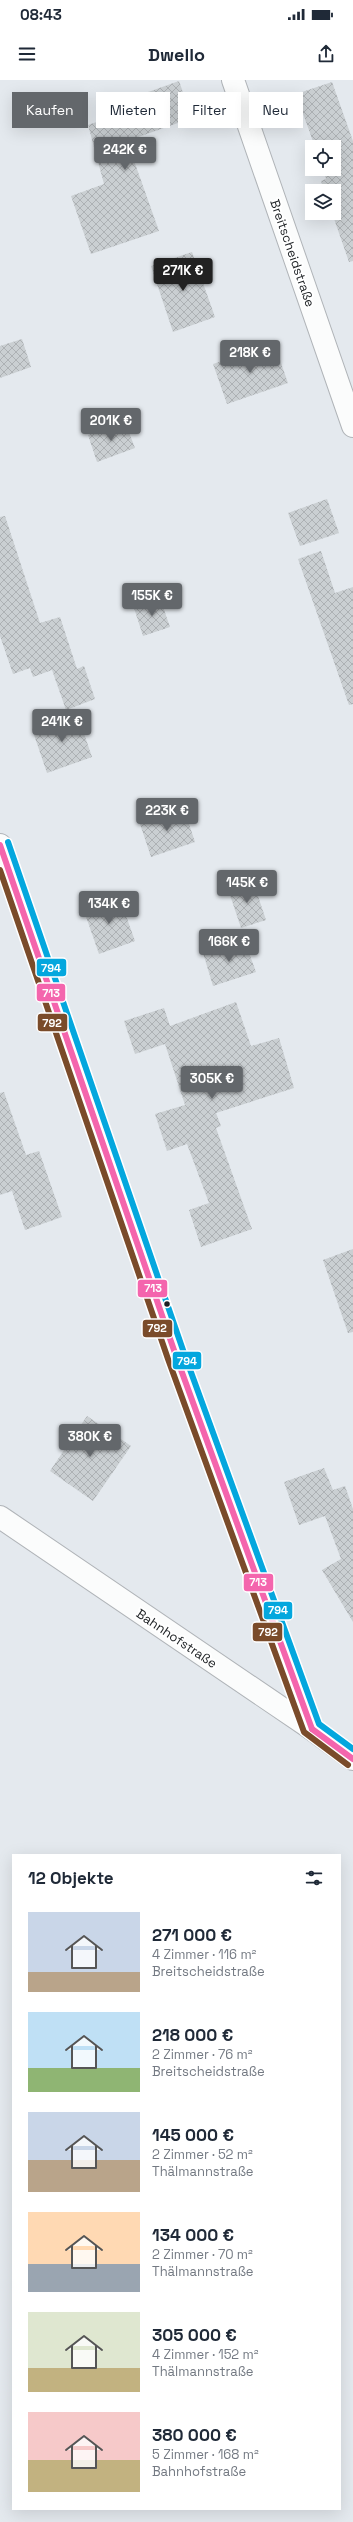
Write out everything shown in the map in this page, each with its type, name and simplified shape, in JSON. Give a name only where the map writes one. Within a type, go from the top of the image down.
[{"type":"main road","name":"Breitscheidstraße","points":[[233,80],[353,426]]},
{"type":"main road","points":[[0,845],[176,1356],[312,1729]]},
{"type":"main road","name":"Bahnhofstraße","points":[[0,1517],[312,1729],[353,1759]]},
{"type":"building","points":[[179,81],[183,92],[178,92],[178,123],[170,126],[170,92],[148,92]]},
{"type":"building","points":[[332,82],[353,141],[353,261],[349,262],[334,220],[341,220],[341,184],[322,184],[321,181],[326,179],[325,176],[341,176],[341,140],[312,140],[303,114],[302,92]]},
{"type":"building","points":[[96,122],[96,128],[164,128],[127,141],[159,231],[91,254],[71,196],[104,184],[88,125]]},
{"type":"building","points":[[192,252],[215,317],[173,332],[151,266]]},
{"type":"building","points":[[22,339],[31,367],[0,378],[0,346]]},
{"type":"building","points":[[274,343],[288,383],[227,404],[213,364]]},
{"type":"building","points":[[125,422],[135,448],[97,462],[88,435]]},
{"type":"building","points":[[327,499],[339,533],[300,546],[288,513]]},
{"type":"building","points":[[5,516],[40,623],[60,617],[77,669],[84,666],[95,699],[66,710],[52,670],[33,677],[30,668],[13,674],[0,636],[0,517]]},
{"type":"building","points":[[321,551],[335,593],[353,587],[353,704],[349,705],[298,559]]},
{"type":"building","points":[[160,598],[170,627],[143,636],[134,608]]},
{"type":"building","points":[[77,713],[92,757],[47,773],[32,729]]},
{"type":"building","points":[[183,806],[195,842],[151,857],[139,821]]},
{"type":"building","points":[[253,881],[266,920],[241,928],[228,889]]},
{"type":"building","points":[[119,896],[135,941],[99,954],[83,908]]},
{"type":"building","points":[[244,939],[256,972],[213,986],[203,953]]},
{"type":"building","points":[[236,1002],[251,1046],[279,1038],[294,1088],[216,1113],[221,1126],[216,1128],[252,1229],[201,1247],[189,1210],[209,1203],[187,1144],[167,1151],[155,1114],[185,1105],[165,1044],[135,1054],[124,1021],[164,1008],[170,1026]]},
{"type":"building","points":[[4,1092],[26,1155],[39,1151],[62,1217],[25,1230],[12,1191],[0,1195],[0,1093]]},
{"type":"building","points":[[353,1249],[353,1332],[348,1333],[323,1260]]},
{"type":"building","points":[[87,1416],[131,1446],[93,1501],[50,1471]]},
{"type":"building","points":[[324,1468],[333,1490],[345,1486],[353,1509],[353,1622],[322,1570],[341,1559],[325,1516],[299,1525],[284,1482]]},
{"type":"transit line","name":"794","points":[[8,842],[184,1353],[319,1724],[353,1749]]},
{"type":"transit line","name":"713","points":[[0,845],[176,1356],[312,1729]]},
{"type":"transit line","name":"792","points":[[0,870],[168,1359],[304,1732],[348,1765]]},
{"type":"transit line","name":"713","points":[[312,1729],[353,1759]]}]
